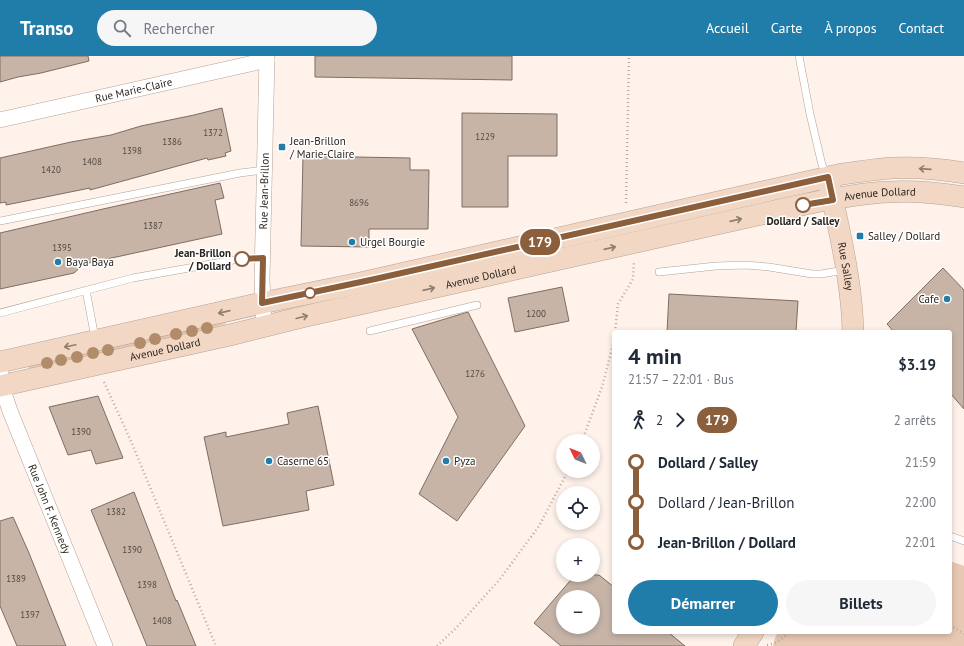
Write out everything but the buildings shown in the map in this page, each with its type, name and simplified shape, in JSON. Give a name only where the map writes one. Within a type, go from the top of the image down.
[{"type":"main road","name":"Avenue Dollard","points":[[1,381],[264,327],[569,246],[626,223],[828,177],[858,171],[903,168],[964,173]]},
{"type":"main road","name":"Rue Salley","points":[[828,177],[847,270],[851,297],[853,330]]},
{"type":"main road","name":"Avenue Dollard","points":[[0,362],[262,303],[360,283],[855,195],[900,191],[926,192],[964,197]]},
{"type":"main road","points":[[744,646],[752,634]]},
{"type":"street","name":"Rue Marie-Claire","points":[[0,120],[267,58]]},
{"type":"street","name":"Rue Jean-Brillon","points":[[264,327],[262,303],[267,58]]},
{"type":"street","name":"Rue John F. Kennedy","points":[[1,381],[13,418],[105,646]]},
{"type":"lane","points":[[799,56],[810,114],[822,165],[828,177]]},
{"type":"lane","points":[[0,222],[240,173],[264,170]]},
{"type":"lane","points":[[0,313],[141,277],[239,259],[263,258]]},
{"type":"lane","points":[[659,272],[716,266],[745,265],[769,267],[812,274],[847,270]]},
{"type":"lane","points":[[86,290],[96,340]]},
{"type":"lane","points":[[370,331],[477,305]]},
{"type":"lane","points":[[952,537],[964,541]]},
{"type":"path","points":[[626,223],[629,56]]},
{"type":"path","points":[[615,330],[618,304],[633,279],[634,256]]},
{"type":"path","points":[[585,434],[602,387],[612,349]]},
{"type":"path","points":[[103,380],[136,454],[216,646]]},
{"type":"path","points":[[437,646],[457,627],[500,578],[538,526],[564,478]]},
{"type":"path","points":[[952,626],[964,634]]},
{"type":"path","points":[[772,645],[788,634]]},
{"type":"shaded area","points":[[226,323],[193,334],[29,369],[28,365],[192,328]]},
{"type":"shaded area","points":[[952,562],[964,566],[964,646],[773,646],[777,634],[952,634]]},
{"type":"bus line","name":"179","points":[[242,259],[263,258],[262,303],[828,177],[833,200],[803,205]]},
{"type":"place","name":"Jean-Brillon / Marie-Claire","points":[[282,147]]},
{"type":"place","name":"Dollard / Salley","points":[[803,205]]},
{"type":"place","name":"Salley / Dollard","points":[[860,236]]},
{"type":"place","name":"Urgel Bourgie","points":[[352,242]]},
{"type":"place","name":"Jean-Brillon / Dollard","points":[[242,259]]},
{"type":"place","name":"Baya Baya","points":[[58,262]]},
{"type":"place","name":"Cafe","points":[[947,299]]},
{"type":"place","name":"Caserne 65","points":[[269,461]]},
{"type":"place","name":"Pyza","points":[[446,461]]}]
